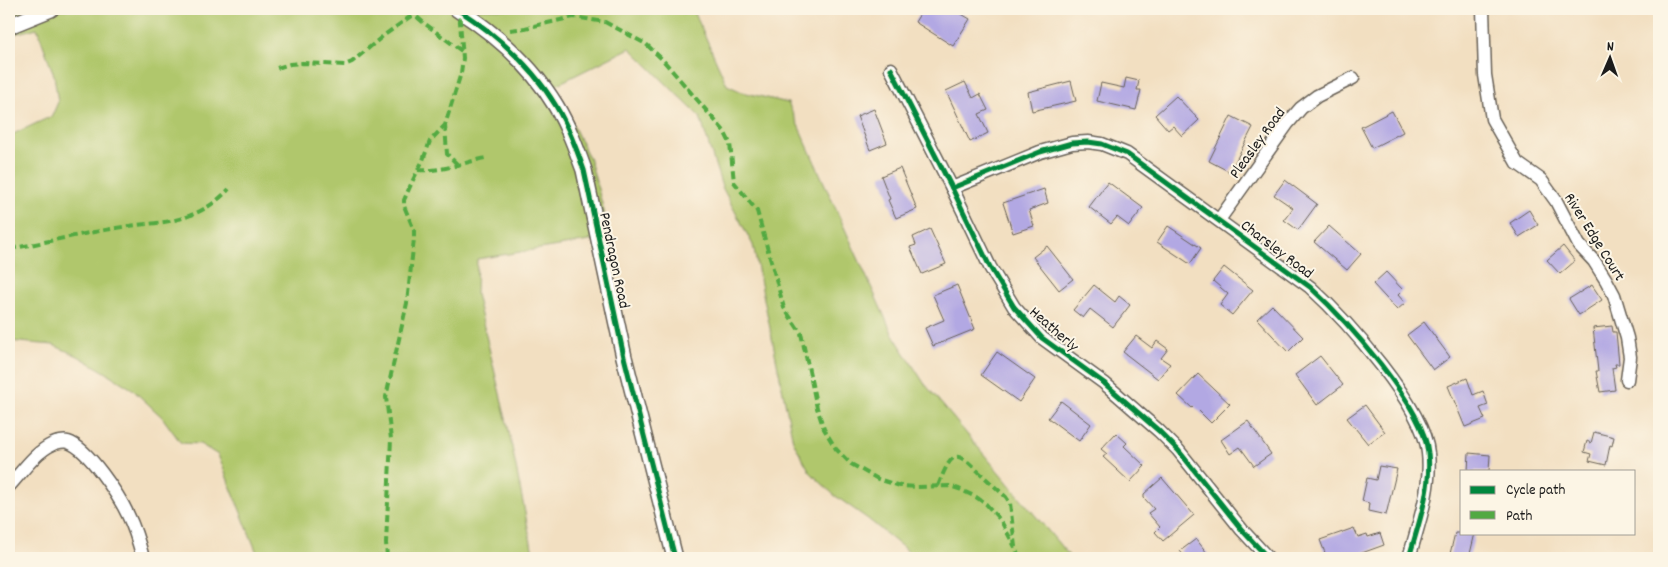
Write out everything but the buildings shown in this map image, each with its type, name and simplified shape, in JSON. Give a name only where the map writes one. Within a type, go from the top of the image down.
[{"type":"street","points":[[9,26],[51,9]]},
{"type":"street","name":"Pendragon Road","points":[[457,9],[500,40],[523,64],[555,105],[573,140],[584,170],[624,357],[675,558]]},
{"type":"street","name":"River Edge Court","points":[[1483,9],[1484,76],[1492,119],[1517,163],[1541,180],[1556,201],[1579,245],[1594,261],[1610,288],[1627,338],[1630,356],[1627,380]]},
{"type":"street","name":"Heatherly","points":[[891,69],[990,267],[1014,307],[1042,338],[1104,384],[1159,431],[1178,450],[1242,530],[1268,558]]},
{"type":"street","name":"Pleasley Road","points":[[1219,220],[1288,123],[1301,108],[1317,96],[1353,78]]},
{"type":"street","name":"Charsley Road","points":[[952,188],[1057,147],[1088,142],[1102,144],[1127,154],[1310,287],[1332,307],[1372,354],[1396,386],[1425,437],[1428,454],[1426,492],[1409,558]]},
{"type":"street","points":[[9,486],[39,453],[54,443],[67,442],[78,447],[104,476],[127,514],[138,538],[143,558]]},
{"type":"green space","points":[[9,9],[693,9],[727,85],[742,92],[788,103],[892,333],[924,383],[1071,558],[916,558],[868,519],[834,495],[810,472],[793,441],[753,245],[722,187],[700,117],[630,48],[554,86],[590,160],[604,211],[608,238],[477,259],[476,294],[508,427],[534,558],[259,558],[218,455],[200,444],[181,443],[162,417],[132,389],[78,356],[53,345],[9,341],[9,136],[52,116],[58,102],[54,75],[37,28],[10,35]]},
{"type":"marked path","points":[[408,9],[463,52]]},
{"type":"marked path","points":[[387,558],[386,543],[391,439],[386,397],[407,303],[414,239],[414,230],[404,206],[404,200],[430,141],[445,125],[461,73],[463,58],[459,10]]},
{"type":"marked path","points":[[277,68],[302,63],[345,65],[352,62],[383,36],[414,14]]},
{"type":"marked path","points":[[510,30],[574,17],[605,22],[646,44],[662,59],[724,131],[730,143],[734,182],[757,211],[784,308],[801,333],[817,408],[824,429],[836,449],[851,464],[878,479],[900,486],[949,486],[976,497],[986,504],[1001,521],[1015,547]]},
{"type":"marked path","points":[[445,125],[447,154],[457,164]]},
{"type":"marked path","points":[[418,170],[444,168],[485,158]]},
{"type":"marked path","points":[[9,249],[109,229],[183,218],[207,207],[229,189]]},
{"type":"marked path","points":[[938,486],[945,469],[953,458],[959,457],[968,462],[1010,503],[1015,547],[1019,558]]},
{"type":"cycle path","points":[[457,9],[499,40],[536,77],[556,106],[575,145],[584,170],[624,357],[675,558]]},
{"type":"cycle path","points":[[891,69],[990,267],[1014,307],[1042,338],[1104,383],[1159,431],[1178,450],[1242,530],[1268,558]]},
{"type":"cycle path","points":[[952,188],[1040,152],[1072,143],[1088,142],[1102,144],[1127,154],[1310,287],[1343,320],[1381,364],[1413,412],[1423,434],[1428,453],[1428,480],[1409,558]]}]
